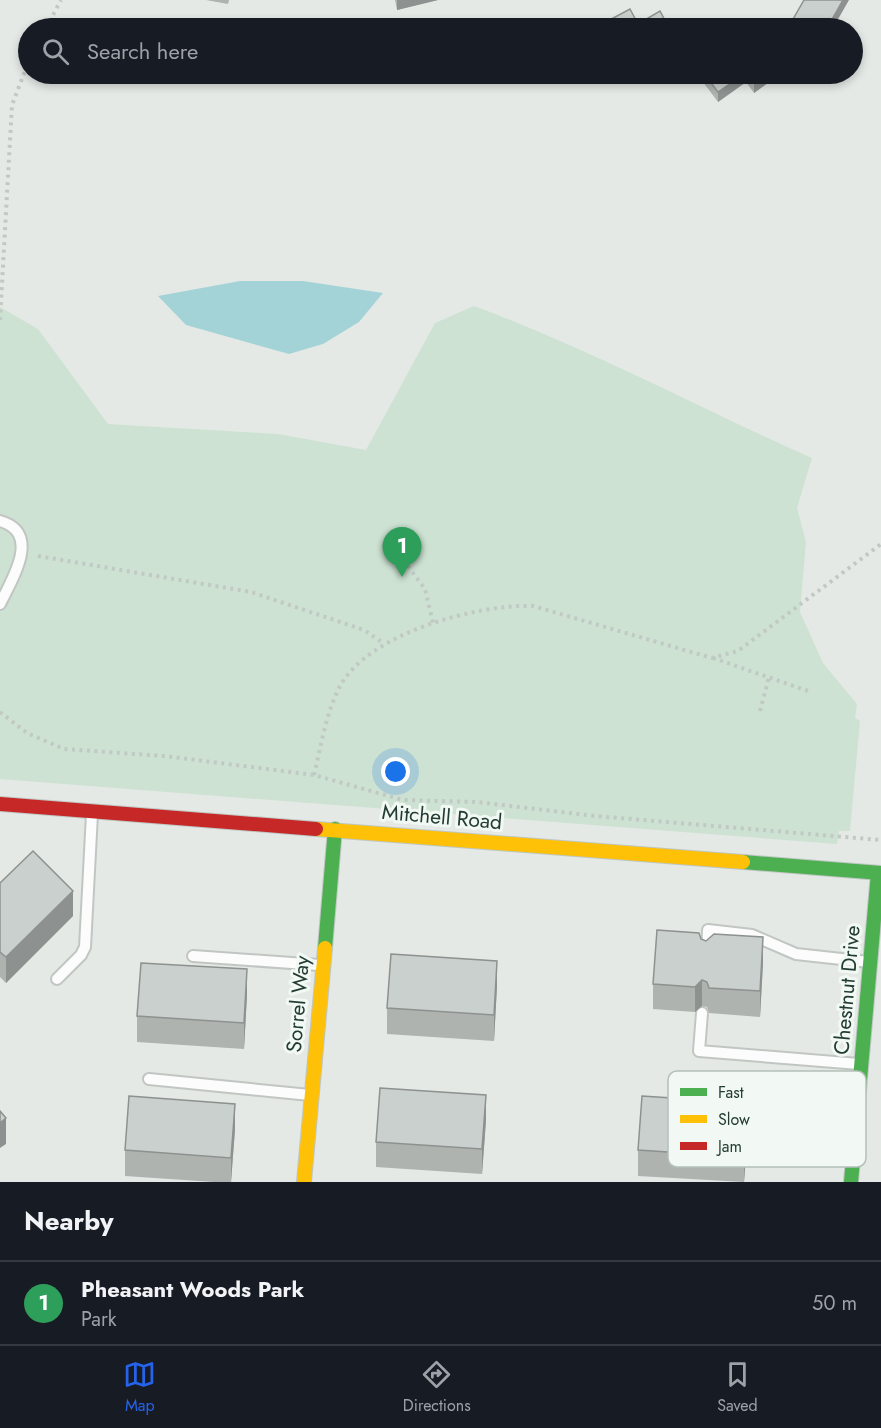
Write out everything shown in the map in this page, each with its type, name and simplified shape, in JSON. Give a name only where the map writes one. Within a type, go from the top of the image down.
[{"type":"main road","name":"Mitchell Road","points":[[0,804],[879,873]]},
{"type":"main road","name":"Sorrel Way","points":[[304,1182],[335,829]]},
{"type":"main road","name":"Chestnut Drive","points":[[861,1071],[879,873]]},
{"type":"main road","name":"Chestnut Drive","points":[[851,1182],[852,1167]]},
{"type":"lane","points":[[0,521],[11,525],[18,532],[22,542],[22,556],[0,604]]},
{"type":"lane","points":[[57,979],[81,955],[85,946],[92,811]]},
{"type":"lane","points":[[706,959],[708,930],[752,935],[796,954],[871,962]]},
{"type":"lane","points":[[193,956],[323,965]]},
{"type":"lane","points":[[702,1013],[699,1051],[862,1064]]},
{"type":"lane","points":[[149,1079],[311,1095]]},
{"type":"path","points":[[51,18],[61,0]]},
{"type":"path","points":[[0,320],[12,105],[20,84]]},
{"type":"path","points":[[712,658],[738,651],[881,544]]},
{"type":"path","points":[[22,556],[47,555],[250,592],[364,630],[383,643]]},
{"type":"path","points":[[408,566],[425,589],[434,623]]},
{"type":"path","points":[[314,775],[325,727],[340,686],[356,666],[383,643],[418,627],[512,605],[533,606],[712,658],[808,691]]},
{"type":"path","points":[[760,711],[769,677]]},
{"type":"path","points":[[0,712],[27,732],[64,748],[165,756],[314,775],[403,800],[477,802],[595,816],[881,840]]},
{"type":"green space","points":[[474,306],[560,341],[812,458],[797,508],[806,542],[800,612],[823,663],[857,704],[855,718],[860,721],[850,831],[839,831],[837,844],[0,779],[0,307],[38,329],[108,424],[278,434],[366,450],[435,323]]},
{"type":"water","points":[[240,281],[303,281],[383,293],[359,322],[323,344],[289,354],[186,325],[158,296]]},
{"type":"building","points":[[804,0],[843,0],[833,18],[794,18]]},
{"type":"building","points":[[630,9],[635,18],[613,18]]},
{"type":"building","points":[[660,11],[664,18],[648,18]]},
{"type":"building","points":[[712,84],[730,84],[718,92]]},
{"type":"building","points":[[33,851],[73,891],[6,957],[0,952],[0,883]]},
{"type":"building","points":[[657,930],[699,933],[701,939],[706,941],[714,934],[763,937],[760,991],[709,988],[707,982],[702,980],[695,987],[653,984]]},
{"type":"building","points":[[391,954],[497,961],[494,1015],[387,1008]]},
{"type":"building","points":[[141,963],[247,969],[244,1023],[137,1016]]},
{"type":"building","points":[[380,1088],[486,1095],[482,1149],[376,1142]]},
{"type":"building","points":[[129,1096],[235,1104],[231,1158],[125,1150]]},
{"type":"building","points":[[642,1096],[668,1098],[668,1152],[638,1150]]},
{"type":"building","points":[[0,1111],[6,1118],[0,1123]]},
{"type":"traffic: fast","points":[[325,948],[335,829]]},
{"type":"traffic: fast","points":[[743,862],[881,873]]},
{"type":"traffic: fast","points":[[861,1071],[878,873]]},
{"type":"traffic: fast","points":[[851,1182],[852,1167]]},
{"type":"traffic: slow","points":[[316,829],[743,862]]},
{"type":"traffic: slow","points":[[304,1182],[325,948]]},
{"type":"traffic: jam","points":[[0,804],[316,829]]},
{"type":"place","name":"Pheasant Woods Park","points":[[402,577]]}]
